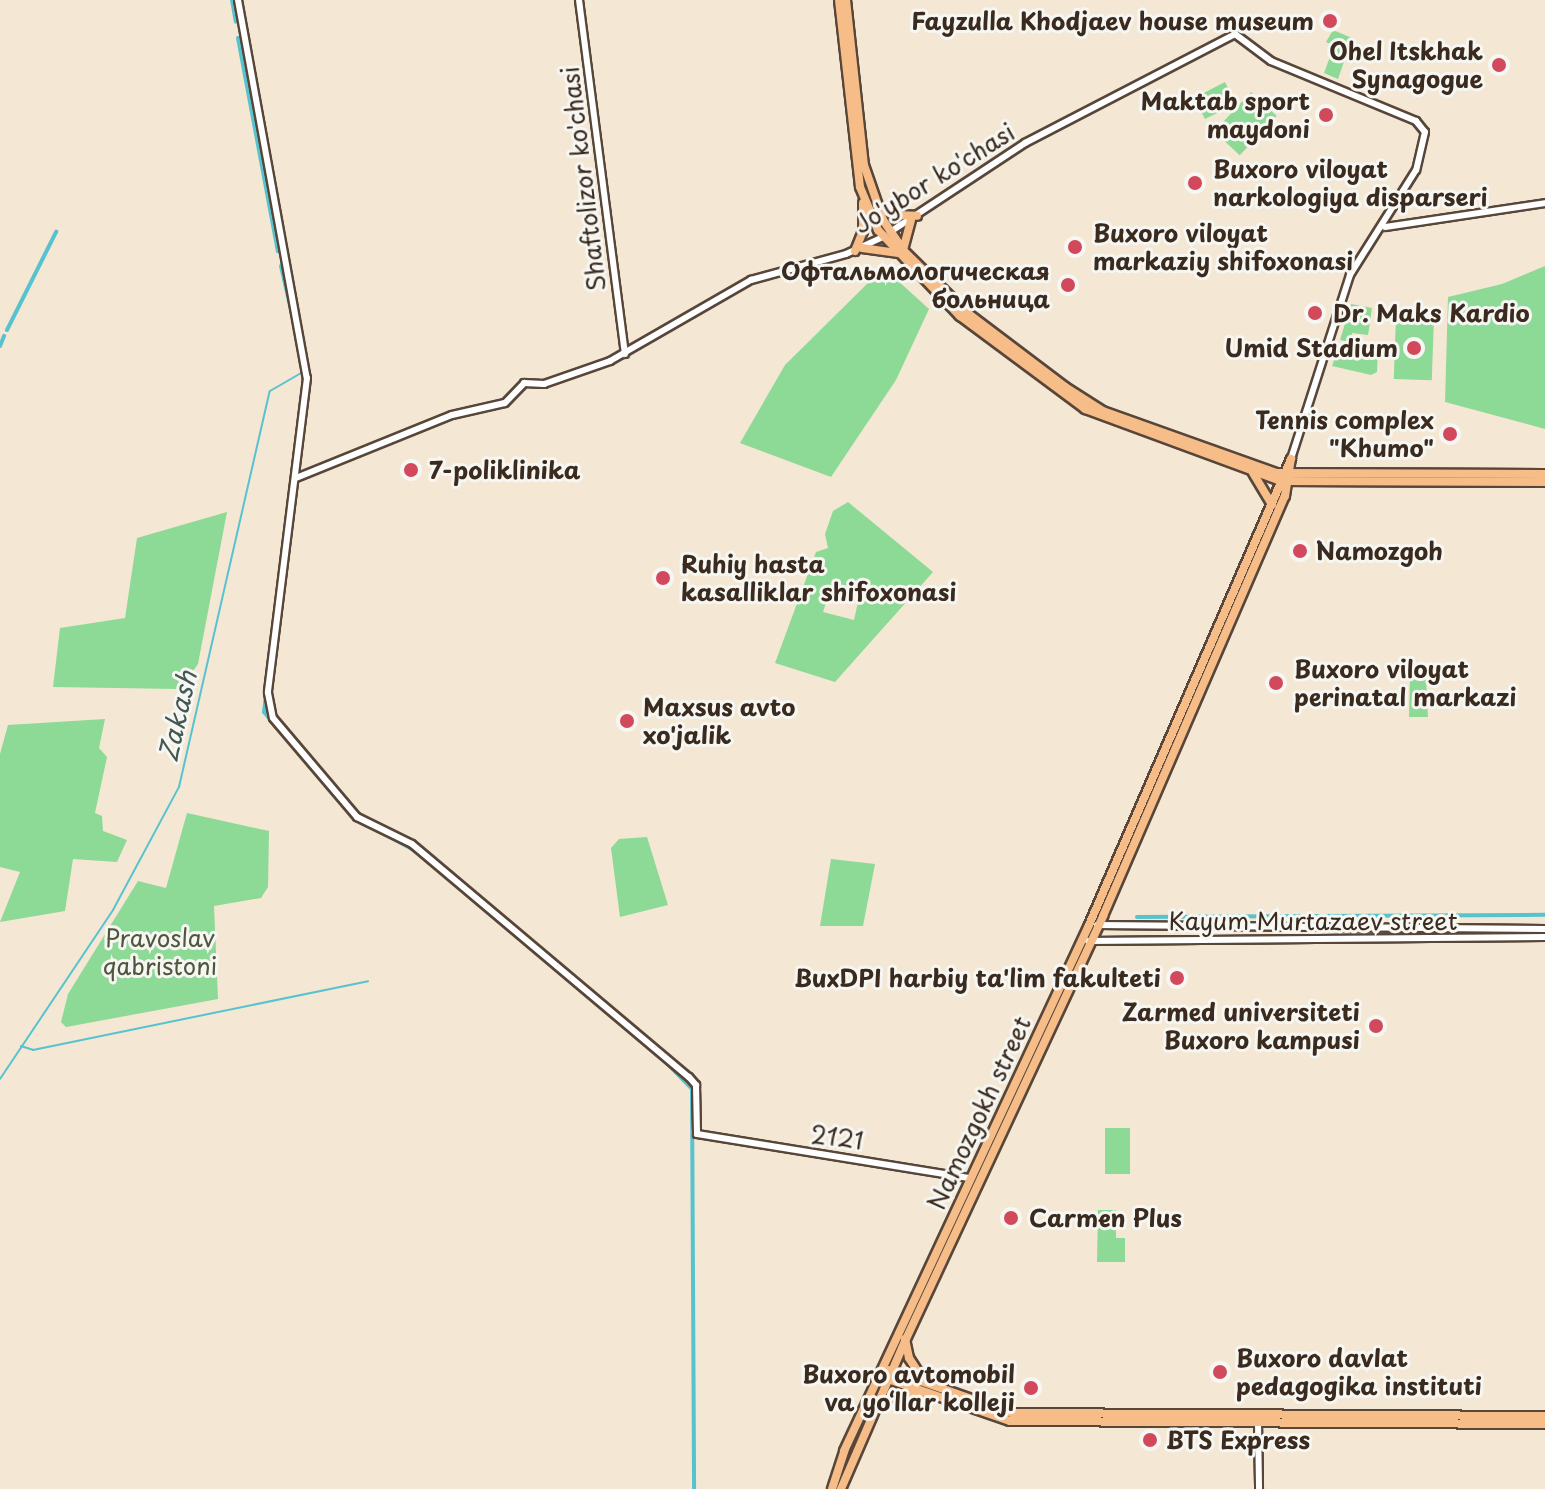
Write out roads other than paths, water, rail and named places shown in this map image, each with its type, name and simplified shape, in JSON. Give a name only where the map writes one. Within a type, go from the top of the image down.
[{"type":"main road","points":[[839,0],[863,199],[863,231],[859,250],[900,252],[966,312],[1103,411],[1287,478],[1545,474]]},
{"type":"main road","points":[[846,0],[864,165],[873,202],[886,235]]},
{"type":"main road","points":[[863,199],[900,252],[964,320],[1085,409],[1252,472],[1287,478],[1545,482]]},
{"type":"main road","points":[[873,202],[893,215],[914,218],[900,252]]},
{"type":"main road","points":[[1194,697],[1287,478],[1291,459]]},
{"type":"main road","points":[[1252,472],[1272,506]]},
{"type":"main road","name":"Namozgokh street","points":[[832,1489],[970,1178],[1094,925],[1194,697],[1272,506],[1287,478]]},
{"type":"main road","name":"Namozgokh street","points":[[841,1489],[886,1373],[906,1339],[1085,941]]},
{"type":"main road","points":[[906,1339],[911,1362],[926,1388]]},
{"type":"main road","points":[[886,1373],[1012,1413],[1545,1424]]},
{"type":"main road","points":[[874,1409],[894,1395],[926,1388]]},
{"type":"main road","points":[[1258,1418],[1545,1416]]},
{"type":"street","points":[[238,0],[307,378],[296,478]]},
{"type":"street","name":"Shaftolizor ko'chasi","points":[[579,0],[625,354]]},
{"type":"street","name":"Jo'ybor ko'chasi","points":[[296,478],[452,415],[514,399],[524,383],[544,384],[625,354],[751,280],[859,250],[914,218],[1025,143],[1235,34],[1271,61],[1407,116],[1423,127],[1416,170],[1393,206],[1385,227]]},
{"type":"street","points":[[1291,459],[1350,275],[1385,227],[1545,203]]},
{"type":"street","name":"2121","points":[[296,478],[268,693],[273,718],[357,817],[412,844],[689,1077],[696,1085],[697,1134],[970,1178]]},
{"type":"street","name":"Kayum Murtazaev street","points":[[1094,925],[1545,929]]},
{"type":"street","points":[[1324,929],[1324,938]]},
{"type":"street","name":"Kayum Murtazaev street","points":[[1085,941],[1545,937]]},
{"type":"street","points":[[1258,1418],[1259,1489]]},
{"type":"waterway","points":[[232,0],[236,22]]},
{"type":"waterway","points":[[238,38],[278,251]]},
{"type":"waterway","points":[[7,330],[56,232]]},
{"type":"waterway","points":[[281,266],[292,314]]},
{"type":"waterway","points":[[0,346],[4,336]]},
{"type":"waterway","name":"Zakash","points":[[0,1079],[113,910],[179,787],[270,391],[301,373]]},
{"type":"waterway","points":[[295,452],[264,712],[342,804]]},
{"type":"waterway","points":[[392,838],[419,853]]},
{"type":"waterway","points":[[472,897],[547,961]]},
{"type":"waterway","points":[[1137,917],[1545,915]]},
{"type":"waterway","name":"Zakash","points":[[21,1046],[33,1050],[368,981]]},
{"type":"waterway","points":[[658,1054],[692,1089],[694,1489]]},
{"type":"place","name":"Fayzulla Khodjaev house museum","points":[[1330,21]]},
{"type":"place","name":"Ohel Itskhak Synagogue","points":[[1499,65]]},
{"type":"place","name":"Maktab sport maydoni","points":[[1326,115]]},
{"type":"place","name":"Buxoro viloyat narkologiya disparseri","points":[[1195,183]]},
{"type":"place","name":"Buxoro viloyat markaziy shifoxonasi","points":[[1075,247]]},
{"type":"place","name":"Офтальмологическая больница","points":[[1068,285]]},
{"type":"place","name":"Dr. Maks Kardio","points":[[1315,313]]},
{"type":"place","name":"Umid Stadium","points":[[1414,348]]},
{"type":"place","name":"Tennis complex \"Khumo\"","points":[[1450,434]]},
{"type":"place","name":"7-poliklinika","points":[[411,470]]},
{"type":"place","name":"Namozgoh","points":[[1300,551]]},
{"type":"place","name":"Ruhiy hasta kasalliklar shifoxonasi","points":[[663,578]]},
{"type":"place","name":"Buxoro viloyat perinatal markazi","points":[[1276,683]]},
{"type":"place","name":"Maxsus avto xo'jalik","points":[[627,721]]},
{"type":"place","name":"BuxDPI harbiy ta'lim fakulteti","points":[[1177,978]]},
{"type":"place","name":"Zarmed universiteti Buxoro kampusi","points":[[1376,1026]]},
{"type":"place","name":"Carmen Plus","points":[[1011,1218]]},
{"type":"place","name":"Buxoro davlat pedagogika instituti","points":[[1220,1372]]},
{"type":"place","name":"Buxoro avtomobil va yo‘llar kolleji","points":[[1031,1388]]},
{"type":"place","name":"BTS Express","points":[[1150,1440]]},
{"type":"park label","name":"Pravoslav qabristoni","points":[[160,952]]}]
